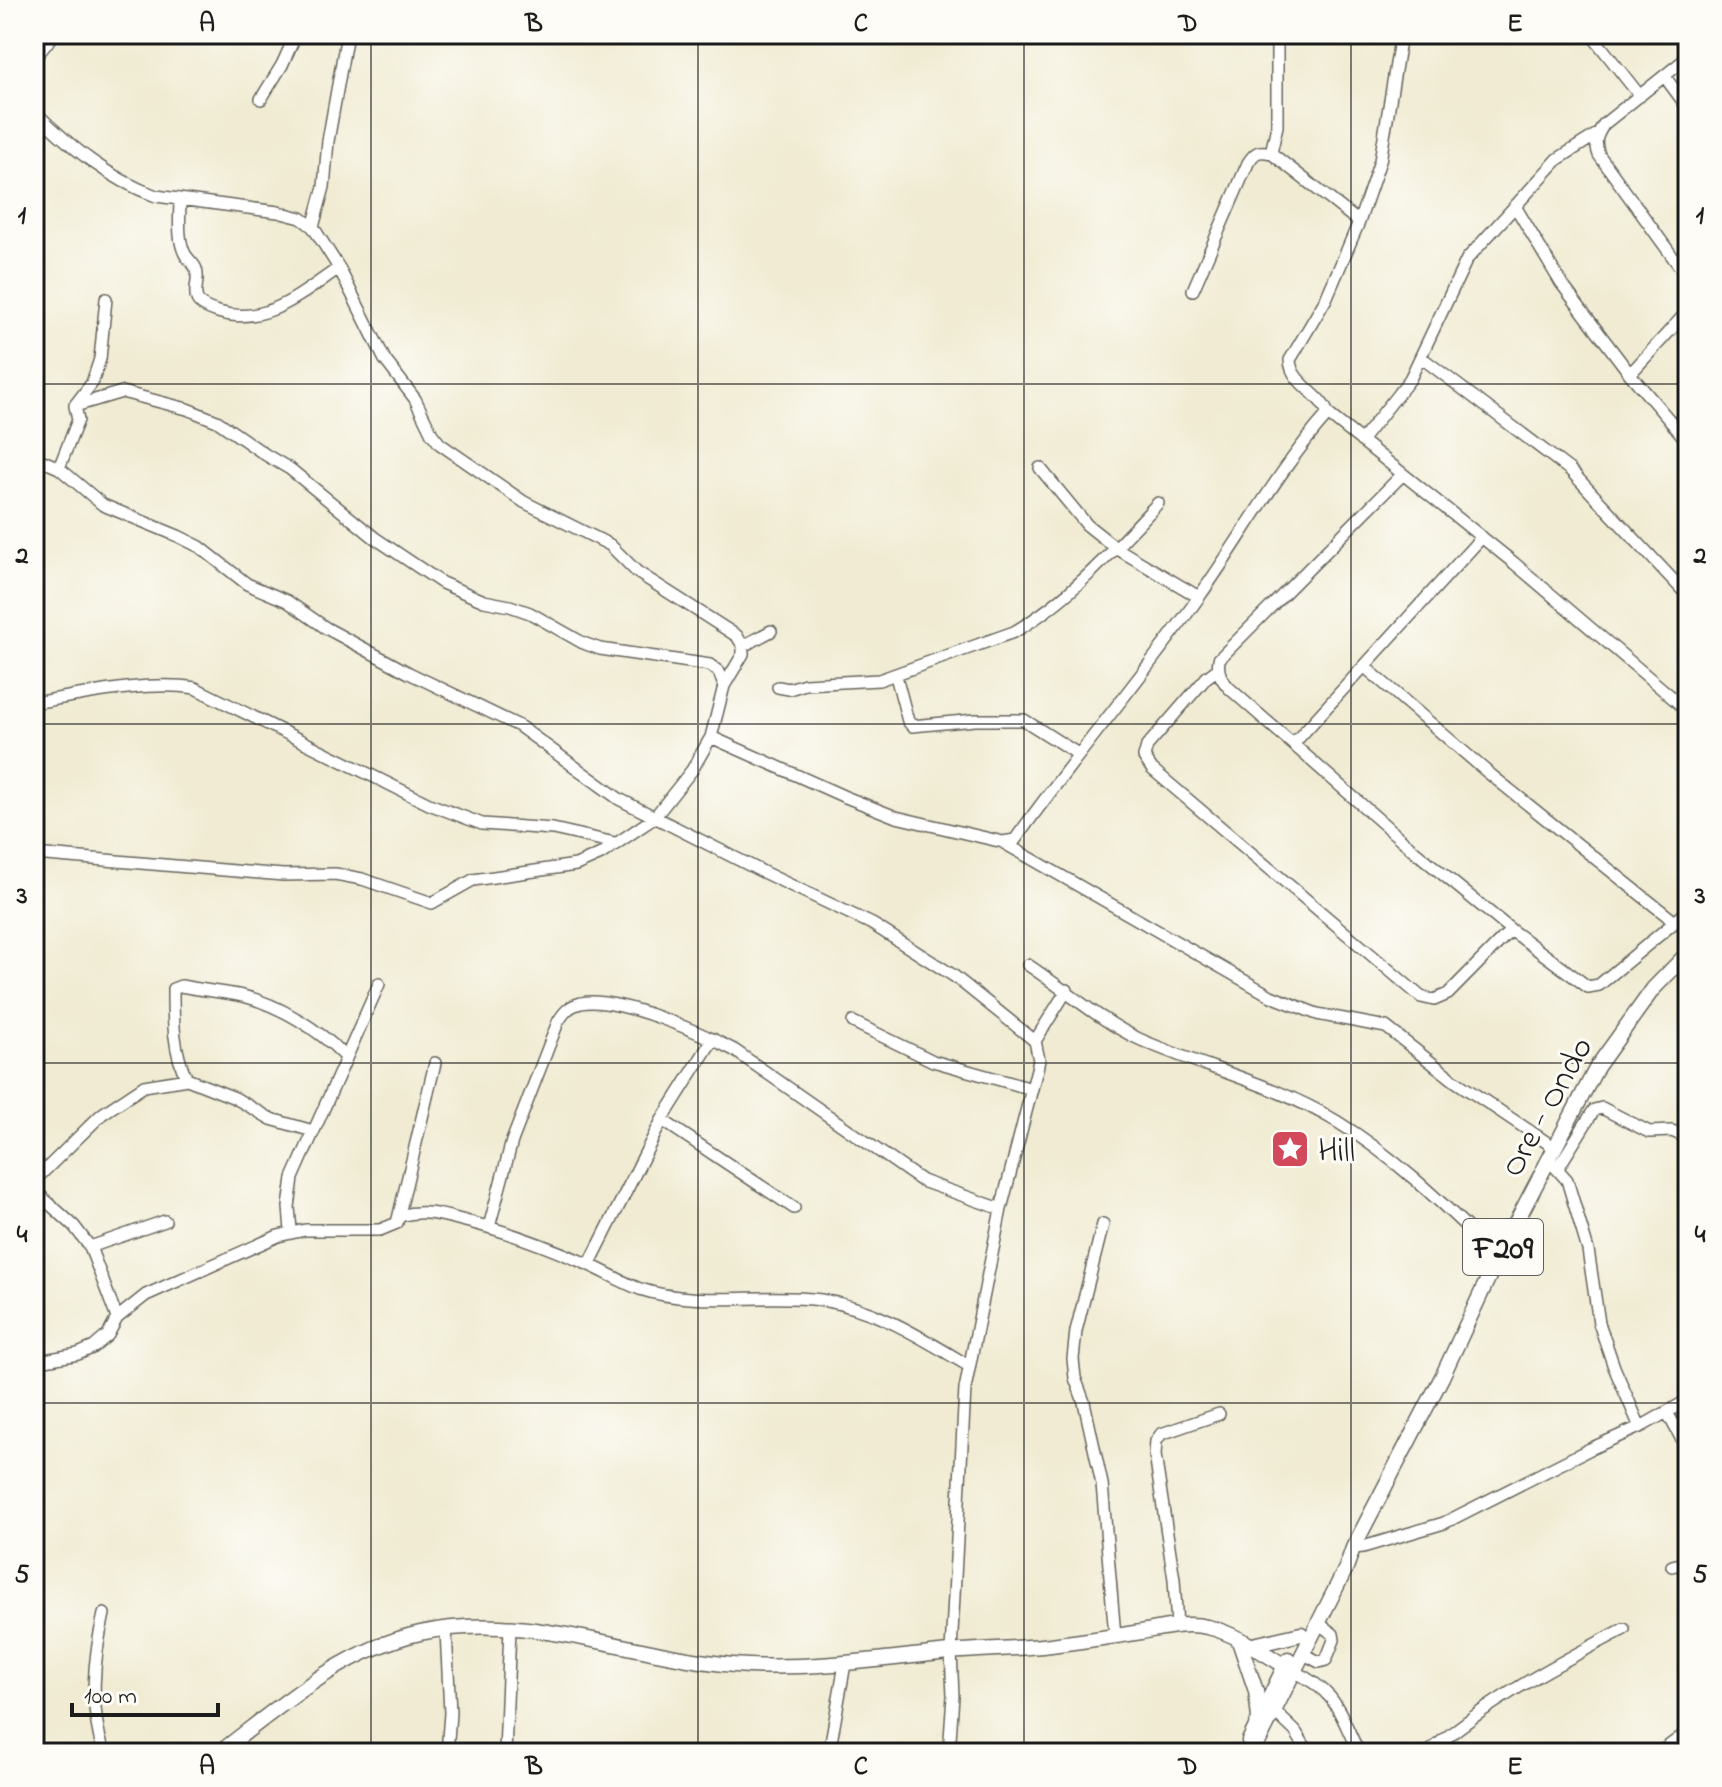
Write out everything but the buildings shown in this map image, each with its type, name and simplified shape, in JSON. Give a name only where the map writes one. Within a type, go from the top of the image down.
[{"type":"main road","name":"Ore - Ondo","points":[[1351,1554],[1442,1377],[1498,1257],[1554,1159],[1597,1067],[1653,989],[1688,953]]},
{"type":"main road","name":"F209","points":[[1244,1753],[1259,1718],[1289,1668],[1302,1653],[1351,1554]]},
{"type":"main road","name":"F209","points":[[1253,1753],[1274,1711],[1301,1634],[1336,1572],[1351,1554]]},
{"type":"main road","points":[[219,1753],[350,1657],[408,1636],[446,1630],[510,1628],[691,1660],[750,1666],[845,1664],[1049,1645],[1177,1626],[1205,1626],[1289,1668]]},
{"type":"main road","points":[[1244,1644],[1301,1634]]},
{"type":"main road","points":[[1244,1644],[1256,1691],[1259,1718]]},
{"type":"street","points":[[34,59],[54,34]]},
{"type":"street","points":[[261,99],[296,34]]},
{"type":"street","points":[[313,227],[324,187],[328,141],[347,34]]},
{"type":"street","points":[[1271,153],[1277,126],[1277,34]]},
{"type":"street","points":[[1401,34],[1380,161],[1359,222],[1326,299],[1290,360],[1294,374],[1324,403],[1328,414],[1482,537],[1688,711]]},
{"type":"street","points":[[1591,34],[1640,96]]},
{"type":"street","points":[[1361,441],[1394,402],[1422,358],[1467,259],[1558,159],[1596,135],[1604,124],[1688,57]]},
{"type":"street","points":[[1665,77],[1688,108]]},
{"type":"street","points":[[34,111],[70,146],[118,179],[156,196],[278,212],[301,218],[313,227],[339,268],[385,360],[415,399],[440,444],[547,516],[610,545],[637,572],[737,636],[743,646],[743,654],[724,686],[711,737],[692,770],[654,818],[601,854],[576,865],[473,880],[432,903],[362,879],[335,874],[273,874],[35,854]]},
{"type":"street","points":[[1596,135],[1599,155],[1688,278]]},
{"type":"street","points":[[1193,290],[1248,163],[1260,150],[1271,153],[1359,222]]},
{"type":"street","points":[[180,199],[181,239],[186,256],[196,270],[197,299],[213,311],[230,315],[265,314],[339,268]]},
{"type":"street","points":[[1515,206],[1561,283],[1630,374],[1688,442]]},
{"type":"street","points":[[59,468],[78,420],[75,406],[92,383],[100,359],[106,299]]},
{"type":"street","points":[[1630,374],[1688,311]]},
{"type":"street","points":[[1422,358],[1570,470],[1688,596]]},
{"type":"street","points":[[75,406],[122,392],[187,409],[217,421],[290,469],[375,538],[442,583],[484,601],[530,613],[583,643],[600,649],[710,665],[719,672],[724,686]]},
{"type":"street","points":[[1003,842],[1015,840],[1041,801],[1199,597],[1301,445],[1328,414]]},
{"type":"street","points":[[34,457],[59,468],[103,505],[189,541],[247,584],[287,601],[326,628],[409,673],[519,726],[619,799],[872,924],[954,976],[1035,1041],[1039,1060],[1001,1209],[969,1366],[963,1416],[949,1753]]},
{"type":"street","points":[[1040,468],[1087,525],[1116,548],[1199,597]]},
{"type":"street","points":[[1403,474],[1219,659],[1221,679],[1412,849],[1511,930],[1588,987],[1599,985],[1688,911]]},
{"type":"street","points":[[778,687],[789,689],[805,684],[865,682],[896,676],[1014,632],[1029,623],[1116,548],[1158,503]]},
{"type":"street","points":[[1294,743],[1482,537]]},
{"type":"street","points":[[743,646],[771,631]]},
{"type":"street","points":[[1365,667],[1486,771],[1675,922]]},
{"type":"street","points":[[1218,669],[1207,677],[1147,746],[1144,757],[1152,769],[1421,997],[1434,1000],[1448,994],[1511,930]]},
{"type":"street","points":[[896,676],[912,726],[975,720],[1024,720],[1078,754]]},
{"type":"street","points":[[34,703],[124,690],[179,685],[195,688],[237,706],[429,804],[482,824],[553,829],[615,843]]},
{"type":"street","points":[[711,737],[896,817],[1003,842],[1282,1001],[1317,1014],[1386,1027],[1554,1159],[1567,1180],[1588,1250],[1599,1323],[1640,1427]]},
{"type":"street","points":[[1028,965],[1135,1037],[1265,1087],[1334,1120],[1400,1166],[1498,1257]]},
{"type":"street","points":[[291,1231],[293,1178],[379,984]]},
{"type":"street","points":[[187,1079],[179,1064],[172,1003],[173,989],[181,986],[245,997],[265,1004],[321,1036],[345,1056]]},
{"type":"street","points":[[1035,1041],[1067,990]]},
{"type":"street","points":[[489,1227],[512,1141],[558,1022],[565,1010],[582,1003],[614,1005],[713,1039],[734,1050],[922,1181],[1001,1209]]},
{"type":"street","points":[[853,1022],[933,1061],[1032,1089]]},
{"type":"street","points":[[589,1265],[662,1120],[713,1039]]},
{"type":"street","points":[[34,1362],[78,1354],[94,1347],[108,1335],[117,1318],[146,1295],[291,1231],[380,1230],[397,1223],[435,1063]]},
{"type":"street","points":[[34,1181],[102,1114],[144,1086],[187,1079],[235,1098],[271,1119],[313,1131]]},
{"type":"street","points":[[1554,1159],[1594,1110],[1602,1108],[1649,1132],[1672,1131],[1688,1138]]},
{"type":"street","points":[[662,1120],[794,1208]]},
{"type":"street","points":[[34,1190],[74,1226],[90,1247],[117,1318]]},
{"type":"street","points":[[400,1216],[428,1211],[489,1227],[539,1243],[642,1289],[665,1294],[691,1298],[819,1300],[848,1305],[908,1330],[969,1366]]},
{"type":"street","points":[[90,1247],[165,1221]]},
{"type":"street","points":[[1103,1224],[1076,1331],[1073,1359],[1102,1484],[1115,1636]]},
{"type":"street","points":[[1351,1554],[1363,1547],[1444,1523],[1640,1427],[1688,1400]]},
{"type":"street","points":[[1667,1412],[1688,1451]]},
{"type":"street","points":[[1177,1626],[1174,1579],[1155,1455],[1156,1441],[1161,1434],[1219,1414]]},
{"type":"street","points":[[1672,1566],[1688,1562]]},
{"type":"street","points":[[104,1614],[93,1671],[104,1753]]},
{"type":"street","points":[[1302,1653],[1319,1662],[1326,1660],[1334,1640],[1333,1634],[1318,1623]]},
{"type":"street","points":[[505,1753],[510,1628]]},
{"type":"street","points":[[1428,1753],[1460,1725],[1524,1683],[1624,1629]]},
{"type":"street","points":[[446,1630],[450,1713],[447,1753]]},
{"type":"street","points":[[829,1753],[845,1664]]},
{"type":"street","points":[[1289,1668],[1328,1692],[1359,1753]]},
{"type":"street","points":[[1274,1711],[1295,1731],[1309,1753]]},
{"type":"street","points":[[1659,1753],[1687,1736]]},
{"type":"place","name":"Hill","points":[[1290,1149]]}]
